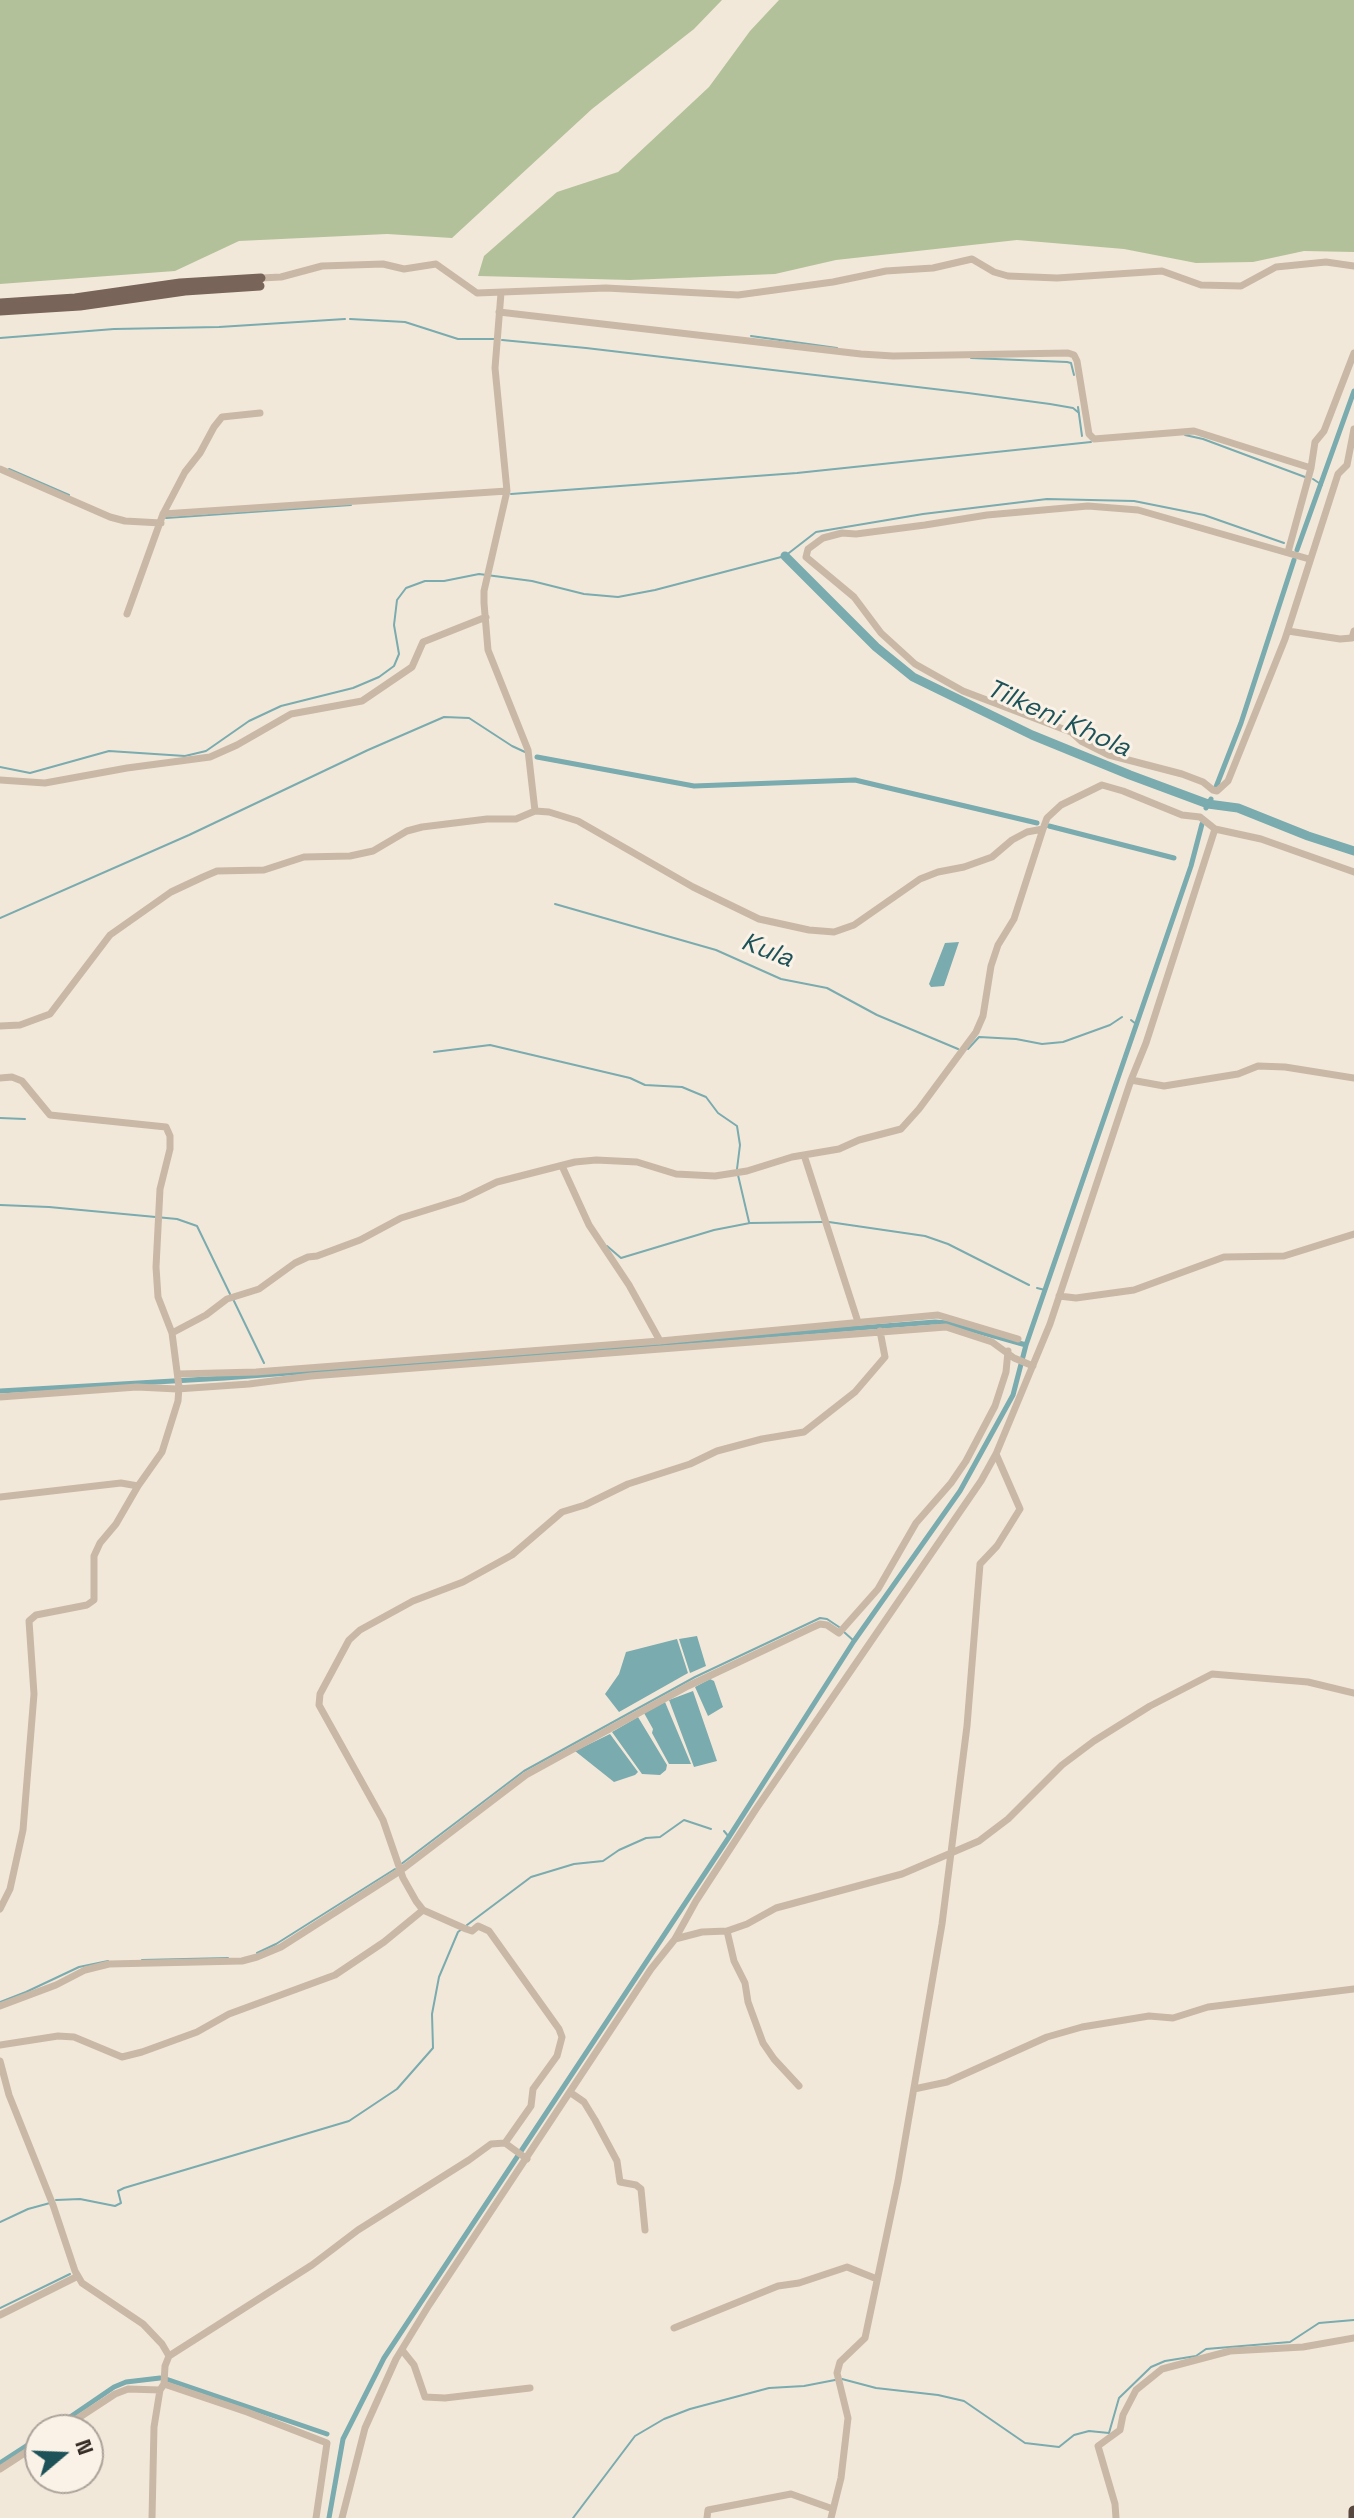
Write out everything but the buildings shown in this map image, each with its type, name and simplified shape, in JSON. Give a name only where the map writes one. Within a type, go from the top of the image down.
[{"type":"highway","points":[[1354,2511],[1354,2518]]},
{"type":"main road","points":[[0,303],[75,298],[180,283],[261,282]]},
{"type":"main road","points":[[0,311],[80,306],[261,282]]},
{"type":"street","points":[[261,282],[322,266],[383,264],[404,269],[436,264],[477,293],[606,288],[738,295],[886,271],[933,268],[972,259],[1008,276],[1057,278],[1162,271],[1201,285],[1241,286],[1276,267],[1326,262],[1354,266]]},
{"type":"street","points":[[501,293],[495,368],[507,491],[484,591],[488,650],[528,753],[535,811]]},
{"type":"street","points":[[499,312],[861,354],[1068,353],[1074,355],[1077,361],[1087,428],[1094,439],[1194,431],[1311,468]]},
{"type":"street","points":[[1288,552],[1315,442],[1324,431],[1354,353]]},
{"type":"street","points":[[127,614],[162,519],[185,472],[214,427],[222,417],[260,413]]},
{"type":"street","points":[[1309,559],[1138,510],[1088,506],[987,515],[856,534],[842,533],[823,538],[808,549],[806,557],[854,597],[881,633],[915,664],[963,691],[1071,732],[1081,741],[1109,755],[1182,774],[1217,791],[1228,781],[1288,631],[1338,474],[1347,465],[1354,429]]},
{"type":"street","points":[[0,469],[125,521],[507,491]]},
{"type":"street","points":[[0,780],[45,783],[210,757],[291,714],[362,701],[412,667],[423,642],[486,617]]},
{"type":"street","points":[[1288,631],[1340,639],[1352,638],[1354,631]]},
{"type":"street","points":[[172,1333],[206,1315],[227,1299],[259,1289],[295,1263],[360,1240],[401,1218],[462,1199],[497,1182],[575,1162],[615,1160],[637,1162],[676,1174],[715,1176],[839,1149],[859,1140],[901,1129],[976,1032],[983,1016],[994,955],[1014,919],[1047,818],[1061,805],[1102,785],[1182,815],[1200,817],[1215,829],[1261,839],[1354,872]]},
{"type":"street","points":[[0,1026],[20,1025],[50,1014],[110,935],[171,892],[217,871],[264,870],[304,857],[373,851],[407,831],[422,827],[487,819],[516,819],[535,811],[549,812],[578,821],[693,887],[759,919],[834,932],[854,925],[920,879],[992,857],[1027,832],[1043,829]]},
{"type":"street","points":[[342,2518],[365,2428],[402,2350],[437,2293],[524,2157],[571,2093],[651,1969],[675,1939],[756,1809],[981,1481],[996,1454],[1059,1296],[1215,829]]},
{"type":"street","points":[[1131,1080],[1164,1086],[1238,1074],[1258,1066],[1354,1078]]},
{"type":"street","points":[[0,1078],[12,1077],[22,1081],[50,1115],[166,1127],[170,1149],[160,1189],[156,1267],[158,1297],[172,1333],[178,1374],[178,1401],[162,1452],[94,1556],[94,1600],[87,1605],[36,1615],[29,1621],[34,1694],[23,1830],[10,1889],[0,1909]]},
{"type":"street","points":[[804,1155],[858,1322]]},
{"type":"street","points":[[562,1166],[589,1225],[629,1285],[660,1341]]},
{"type":"street","points":[[1059,1296],[1076,1298],[1134,1290],[1224,1257],[1284,1256],[1354,1234]]},
{"type":"street","points":[[178,1374],[256,1372],[660,1341],[938,1315],[1018,1339]]},
{"type":"street","points":[[0,1397],[137,1387],[178,1388],[946,1327],[992,1342],[1030,1364]]},
{"type":"street","points":[[507,2145],[531,2106],[533,2089],[557,2056],[562,2037],[559,2029],[489,1931],[478,1926],[472,1931],[423,1910],[399,1868],[383,1820],[319,1705],[320,1694],[349,1640],[360,1630],[400,1608],[463,1582],[512,1555],[562,1512],[717,1451],[804,1432],[855,1392],[885,1357],[880,1331]]},
{"type":"street","points":[[0,2006],[56,1985],[85,1970],[109,1964],[212,1963],[257,1957],[281,1947],[399,1868],[526,1775],[675,1693],[820,1624],[839,1633],[878,1589],[916,1523],[966,1461],[995,1406],[1006,1372],[1008,1351]]},
{"type":"street","points":[[831,2518],[841,2478],[848,2418],[837,2373],[840,2362],[865,2338],[895,2194],[953,1853],[980,1564],[997,1546],[1020,1509],[996,1454]]},
{"type":"street","points":[[0,1497],[121,1483],[138,1486]]},
{"type":"street","points":[[675,1939],[702,1932],[727,1931],[776,1908],[902,1874],[979,1841],[1008,1819],[1062,1765],[1094,1741],[1150,1706],[1212,1674],[1308,1682],[1354,1693]]},
{"type":"street","points":[[0,2045],[58,2036],[74,2037],[122,2057],[142,2052],[197,2032],[229,2014],[335,1975],[384,1942],[423,1910]]},
{"type":"street","points":[[727,1931],[763,2043],[799,2086]]},
{"type":"street","points":[[914,2089],[947,2082],[1047,2037],[1082,2027],[1149,2016],[1173,2018],[1208,2007],[1354,1989]]},
{"type":"street","points":[[0,2061],[9,2095],[82,2283],[143,2324],[169,2356]]},
{"type":"street","points":[[571,2093],[584,2102],[595,2120],[617,2161],[620,2182],[641,2189],[645,2230]]},
{"type":"street","points":[[152,2518],[154,2427],[169,2356],[312,2265],[358,2230],[491,2144],[507,2145],[524,2157]]},
{"type":"street","points":[[674,2328],[778,2286],[799,2283],[847,2267],[877,2279]]},
{"type":"street","points":[[0,2315],[78,2276]]},
{"type":"street","points":[[1116,2518],[1115,2504],[1098,2446],[1120,2430],[1123,2415],[1136,2390],[1162,2369],[1230,2351],[1303,2347],[1354,2338]]},
{"type":"street","points":[[402,2350],[414,2365],[425,2397],[445,2398],[530,2388]]},
{"type":"street","points":[[84,2414],[128,2389],[162,2387],[262,2417],[327,2443],[316,2518]]},
{"type":"street","points":[[0,2469],[24,2453]]},
{"type":"street","points":[[707,2518],[708,2510],[791,2494],[833,2509]]},
{"type":"green space","points":[[0,0],[722,0],[694,29],[592,109],[452,238],[387,234],[239,241],[175,271],[0,284]]},
{"type":"green space","points":[[779,0],[1354,0],[1354,252],[1304,251],[1253,262],[1196,263],[1124,249],[1017,240],[836,260],[775,274],[630,280],[478,276],[484,256],[557,192],[618,172],[709,87],[750,31]]},
{"type":"water","points":[[959,942],[944,986],[931,987],[929,984],[945,943]]},
{"type":"water","points":[[697,1636],[706,1666],[690,1673],[679,1639]]},
{"type":"water","points":[[677,1639],[688,1673],[619,1712],[605,1694],[619,1674],[626,1652]]},
{"type":"water","points":[[710,1679],[714,1681],[723,1707],[708,1716],[695,1687]]},
{"type":"water","points":[[693,1691],[717,1761],[694,1767],[669,1700]]},
{"type":"water","points":[[665,1702],[691,1764],[669,1764],[652,1733],[653,1729],[644,1713]]},
{"type":"water","points":[[638,1717],[667,1765],[660,1775],[642,1774],[612,1732]]},
{"type":"water","points":[[610,1734],[638,1772],[614,1782],[575,1751]]},
{"type":"waterway","points":[[0,338],[114,329],[219,327],[345,319]]},
{"type":"waterway","points":[[350,319],[405,322],[458,339],[494,339]]},
{"type":"waterway","points":[[751,336],[837,348]]},
{"type":"waterway","points":[[502,340],[968,393],[1073,408],[1079,413]]},
{"type":"waterway","points":[[971,358],[1067,362],[1071,363],[1074,375]]},
{"type":"waterway","points":[[1297,550],[1354,391]]},
{"type":"waterway","points":[[1078,407],[1082,436]]},
{"type":"waterway","points":[[1185,435],[1305,477]]},
{"type":"waterway","points":[[511,494],[797,473],[1091,442]]},
{"type":"waterway","points":[[9,469],[69,495]]},
{"type":"waterway","points":[[1313,479],[1322,485]]},
{"type":"waterway","name":"Tilkeni Khola","points":[[0,767],[30,773],[109,751],[185,756],[206,751],[249,721],[281,706],[353,688],[379,677],[394,666],[399,654],[394,625],[397,600],[406,588],[425,581],[444,581],[479,574],[532,581],[584,594],[618,597],[785,556],[816,532],[923,514],[1047,499],[1134,501],[1204,515],[1284,543]]},
{"type":"waterway","points":[[166,518],[351,505]]},
{"type":"waterway","name":"Tilkeni Khola","points":[[785,556],[876,647],[913,677],[1032,735],[1130,775],[1208,804],[1238,808],[1354,851]]},
{"type":"waterway","points":[[1216,787],[1241,723],[1294,560]]},
{"type":"waterway","points":[[0,918],[444,717],[469,718],[525,752]]},
{"type":"waterway","points":[[537,757],[694,786],[855,780],[1037,823]]},
{"type":"waterway","name":"Tilkeni Khola","points":[[1206,808],[1211,799]]},
{"type":"waterway","points":[[329,2518],[343,2439],[384,2358],[729,1837],[854,1641],[960,1491],[1013,1395],[1026,1345],[1191,866],[1202,824]]},
{"type":"waterway","points":[[1049,826],[1174,858]]},
{"type":"waterway","name":"Kula","points":[[555,904],[716,950],[781,979],[827,988],[877,1015],[958,1049]]},
{"type":"waterway","name":"Kula","points":[[968,1049],[979,1037],[1042,1044],[1063,1042],[1110,1025],[1122,1017]]},
{"type":"waterway","name":"Kula","points":[[1131,1020],[1136,1024]]},
{"type":"waterway","points":[[434,1052],[490,1045],[630,1078],[645,1085],[682,1087],[706,1097],[718,1113],[737,1126],[740,1145],[737,1169]]},
{"type":"waterway","points":[[0,1118],[25,1119]]},
{"type":"waterway","points":[[738,1175],[749,1222]]},
{"type":"waterway","points":[[0,1205],[177,1219],[197,1226],[230,1294]]},
{"type":"waterway","points":[[607,1246],[621,1258],[714,1230],[750,1223],[823,1222]]},
{"type":"waterway","points":[[829,1222],[925,1236],[948,1244],[1029,1285]]},
{"type":"waterway","points":[[1037,1288],[1045,1290]]},
{"type":"waterway","points":[[233,1299],[264,1363]]},
{"type":"waterway","points":[[0,1391],[225,1378],[935,1322],[1026,1345]]},
{"type":"waterway","points":[[400,1865],[524,1771],[695,1677],[820,1618],[839,1627]]},
{"type":"waterway","points":[[844,1632],[854,1641]]},
{"type":"waterway","points":[[467,1925],[531,1877],[574,1864],[603,1861],[646,1838],[660,1837],[684,1820],[711,1829]]},
{"type":"waterway","points":[[724,1831],[729,1837]]},
{"type":"waterway","points":[[257,1953],[395,1869]]},
{"type":"waterway","points":[[56,2200],[80,2199],[115,2206],[121,2203],[118,2191],[124,2188],[349,2121],[397,2089],[433,2048],[432,2014],[439,1977],[462,1929]]},
{"type":"waterway","points":[[142,1960],[228,1958]]},
{"type":"waterway","points":[[0,2002],[79,1967],[108,1961]]},
{"type":"waterway","points":[[0,2222],[50,2203]]},
{"type":"waterway","points":[[0,2308],[70,2274]]},
{"type":"waterway","points":[[842,2379],[876,2388],[964,2401],[1025,2443],[1059,2447],[1074,2435],[1089,2431],[1109,2433],[1119,2398],[1151,2367],[1165,2361],[1196,2356],[1206,2349],[1290,2342],[1319,2323],[1354,2320]]},
{"type":"waterway","points":[[74,2414],[114,2387],[126,2382],[160,2378]]},
{"type":"waterway","points":[[166,2379],[327,2434]]},
{"type":"waterway","points":[[573,2518],[635,2436],[664,2419],[769,2388],[835,2380]]},
{"type":"waterway","points":[[0,2463],[24,2447]]}]
